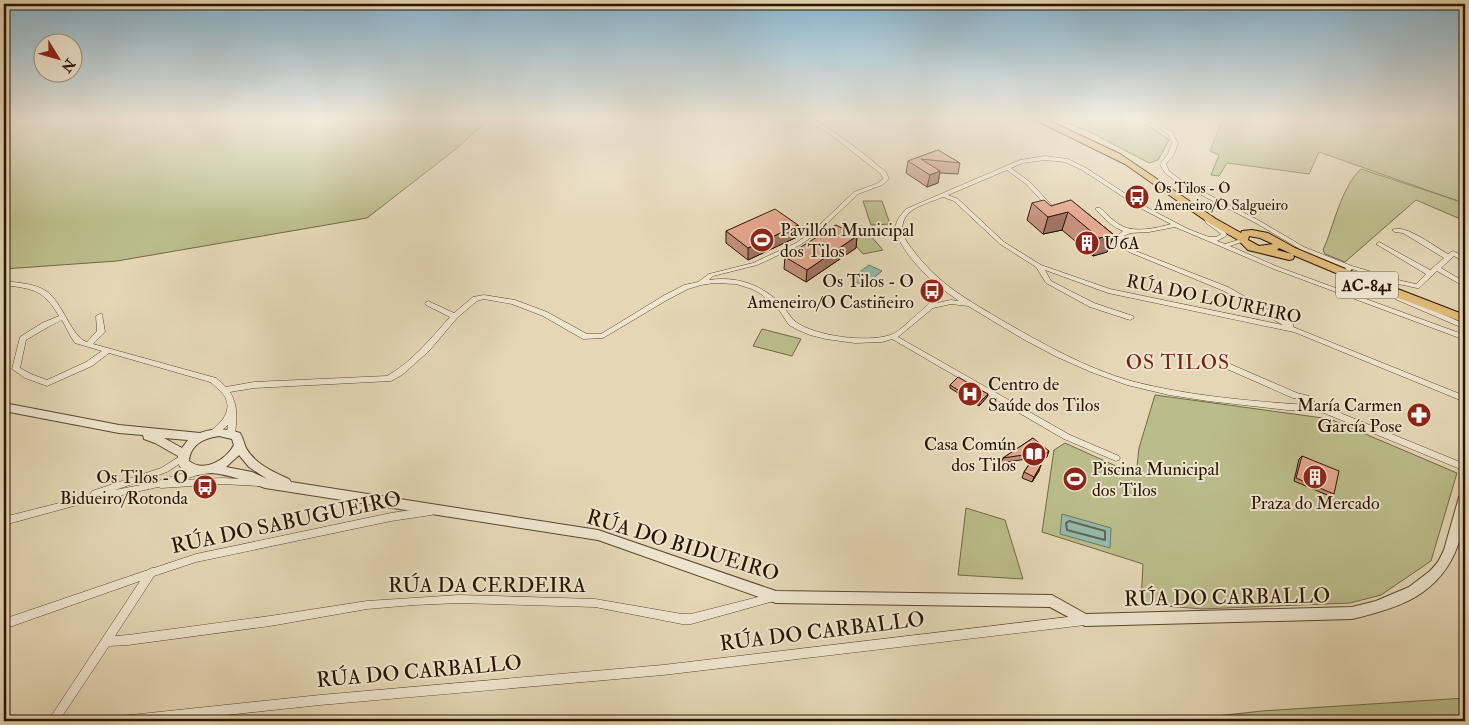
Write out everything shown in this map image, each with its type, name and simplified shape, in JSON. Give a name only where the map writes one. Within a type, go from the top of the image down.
[{"type":"main road","name":"AC-841","points":[[1109,152],[1167,189],[1248,236],[1251,247],[1269,246],[1348,270],[1465,319]]},
{"type":"main road","name":"AC-841","points":[[1167,189],[1207,219],[1269,246],[1465,322]]},
{"type":"street","points":[[700,283],[711,275],[755,264],[798,244],[814,233],[856,193],[880,184],[886,179],[884,174],[857,152]]},
{"type":"street","points":[[1172,152],[1163,164],[1167,172],[1180,182],[1271,229],[1294,244]]},
{"type":"street","points":[[1465,338],[1267,263],[1175,225],[1144,208],[1084,168],[1066,160],[1033,159],[1007,167],[908,210],[899,222],[899,231],[903,241],[938,283],[1029,340],[1060,355],[1129,383],[1180,394],[1309,408],[1312,406],[1465,468]]},
{"type":"street","points":[[1007,167],[1035,190],[1054,211]]},
{"type":"street","name":"RÚA DO LOUREIRO","points":[[942,195],[956,200],[1002,242],[1039,266],[1108,291],[1296,330],[1465,399]]},
{"type":"street","points":[[1098,209],[1122,229],[1128,231],[1165,228],[1175,225]]},
{"type":"street","points":[[1207,219],[1224,235],[1217,239],[1207,239]]},
{"type":"street","points":[[1225,246],[1248,236],[1259,228],[1256,221]]},
{"type":"street","points":[[1267,263],[1271,229]]},
{"type":"street","points":[[1395,230],[1405,230],[1448,257]]},
{"type":"street","points":[[1128,231],[1121,238],[1125,246],[1131,251],[1233,292],[1296,330]]},
{"type":"street","points":[[1250,256],[1260,253],[1281,239],[1348,270],[1363,270],[1404,284],[1417,286],[1453,253],[1465,260]]},
{"type":"street","points":[[1378,244],[1465,285]]},
{"type":"street","name":"RÚA DO LOUREIRO","points":[[1039,266],[1048,282],[1092,305],[1130,318]]},
{"type":"street","points":[[227,390],[254,385],[388,379],[399,373],[426,349],[455,316],[475,299],[491,297],[528,307],[545,314],[586,337],[595,338],[603,336],[686,287],[721,280],[736,280],[756,288],[774,302],[792,323],[808,331],[838,338],[875,341],[893,337],[932,306],[940,290],[938,283]]},
{"type":"street","points":[[4,283],[40,289],[48,294],[69,326],[74,339],[81,343],[213,380],[227,390],[232,409],[231,433],[214,432]]},
{"type":"street","points":[[1393,295],[1465,327]]},
{"type":"street","points":[[932,306],[951,302],[970,304]]},
{"type":"street","points":[[428,303],[455,316]]},
{"type":"street","points":[[90,344],[101,332],[100,316]]},
{"type":"street","points":[[63,317],[45,325],[23,339],[16,369],[47,383],[89,364],[109,350]]},
{"type":"street","points":[[893,337],[1067,437],[1116,458]]},
{"type":"street","points":[[1230,367],[1307,399],[1312,406]]},
{"type":"street","points":[[1296,396],[1292,400],[1300,407]]},
{"type":"street","points":[[4,407],[128,430],[200,438]]},
{"type":"street","points":[[232,409],[226,422],[214,432],[200,438],[187,448],[183,456],[183,463],[186,468],[200,471],[213,469],[230,458],[239,445]]},
{"type":"street","points":[[128,430],[160,440],[183,456]]},
{"type":"street","name":"RÚA DO BIDUEIRO","points":[[231,433],[236,436],[249,462],[269,475],[298,488]]},
{"type":"street","name":"RÚA DO BIDUEIRO","points":[[152,486],[153,479],[183,456]]},
{"type":"street","points":[[246,480],[255,473],[249,462]]},
{"type":"street","name":"RÚA DO BIDUEIRO","points":[[213,469],[246,480],[598,535],[776,597],[1052,601],[1085,620]]},
{"type":"street","name":"RÚA DO BIDUEIRO","points":[[77,501],[164,470]]},
{"type":"street","name":"RÚA DO BIDUEIRO","points":[[4,521],[77,501],[152,486],[200,471]]},
{"type":"street","name":"RÚA DO BIDUEIRO","points":[[152,486],[246,480]]},
{"type":"street","name":"RÚA DO CARBALLO","points":[[121,721],[310,701],[663,670],[1085,620],[1342,614],[1369,610],[1413,591],[1424,584],[1441,568],[1448,554],[1465,497]]},
{"type":"street","name":"RÚA DO SABUGUEIRO","points":[[4,624],[196,558],[240,547],[390,517],[435,510]]},
{"type":"street","points":[[53,721],[152,572]]},
{"type":"street","name":"RÚA DA CERDEIRA","points":[[107,641],[270,622],[367,605],[414,601],[459,599],[595,603],[691,619],[776,597]]},
{"type":"green space","points":[[4,152],[452,152],[367,218],[117,261],[4,269]]},
{"type":"green space","points":[[1128,152],[1162,152],[1158,160],[1149,163]]},
{"type":"green space","points":[[1212,152],[1465,152],[1465,221],[1416,200],[1345,262],[1325,254],[1323,250],[1343,196],[1361,169],[1458,201],[1319,152],[1309,174],[1227,163],[1219,176],[1211,175],[1219,155]]},
{"type":"green space","points":[[863,201],[882,201],[890,224],[871,225]]},
{"type":"green space","points":[[862,226],[883,250],[863,254],[843,231]]},
{"type":"green space","points":[[762,329],[801,339],[792,356],[753,346]]},
{"type":"green space","points":[[1155,395],[1330,419],[1457,473],[1431,561],[1381,595],[1350,603],[1202,609],[1141,604],[1143,564],[1042,532],[1054,450],[1065,443],[1136,475],[1139,448]]},
{"type":"green space","points":[[966,508],[1005,520],[1023,579],[958,575]]},
{"type":"green space","points":[[1465,698],[1465,721],[1170,721],[1262,711]]},
{"type":"water","points":[[869,265],[882,271],[864,286],[850,279]]},
{"type":"water","points":[[1062,514],[1111,528],[1110,548],[1060,534]]},
{"type":"building","points":[[933,152],[941,152],[960,163],[921,159],[940,171],[930,175],[908,161]]},
{"type":"building","points":[[1044,200],[1051,206],[1071,200],[1114,235],[1099,238],[1068,212],[1048,217],[1032,203]]},
{"type":"building","points":[[775,209],[798,225],[748,248],[726,231]]},
{"type":"building","points":[[836,225],[857,236],[807,270],[785,257]]},
{"type":"building","name":"Centro de Saúde dos Tilos","points":[[958,377],[988,394],[979,403],[950,385]]},
{"type":"building","points":[[1033,438],[1049,451],[1034,462],[1041,465],[1034,477],[1024,472],[1037,453],[1003,458]]},
{"type":"building","name":"Praza do Mercado","points":[[1302,456],[1339,471],[1334,494],[1296,478]]},
{"type":"place","name":"Os Tilos - O Ameneiro/O Salgueiro","points":[[1137,197]]},
{"type":"place","name":"Pavillón Municipal dos Tilos","points":[[762,240]]},
{"type":"place","name":"U6A","points":[[1087,243]]},
{"type":"place","name":"Os Tilos - O Ameneiro/O Castiñeiro","points":[[932,291]]},
{"type":"place","name":"Centro de Saúde dos Tilos","points":[[970,394]]},
{"type":"place","name":"María Carmen García Pose","points":[[1419,415]]},
{"type":"place","name":"Casa Común dos Tilos","points":[[1034,454]]},
{"type":"place","name":"Praza do Mercado","points":[[1315,477]]},
{"type":"place","name":"Piscina Municipal dos Tilos","points":[[1075,479]]},
{"type":"place","name":"Os Tilos - O Bidueiro/Rotonda","points":[[205,487]]},
{"type":"district","name":"OS TILOS","points":[[1178,362]]}]
